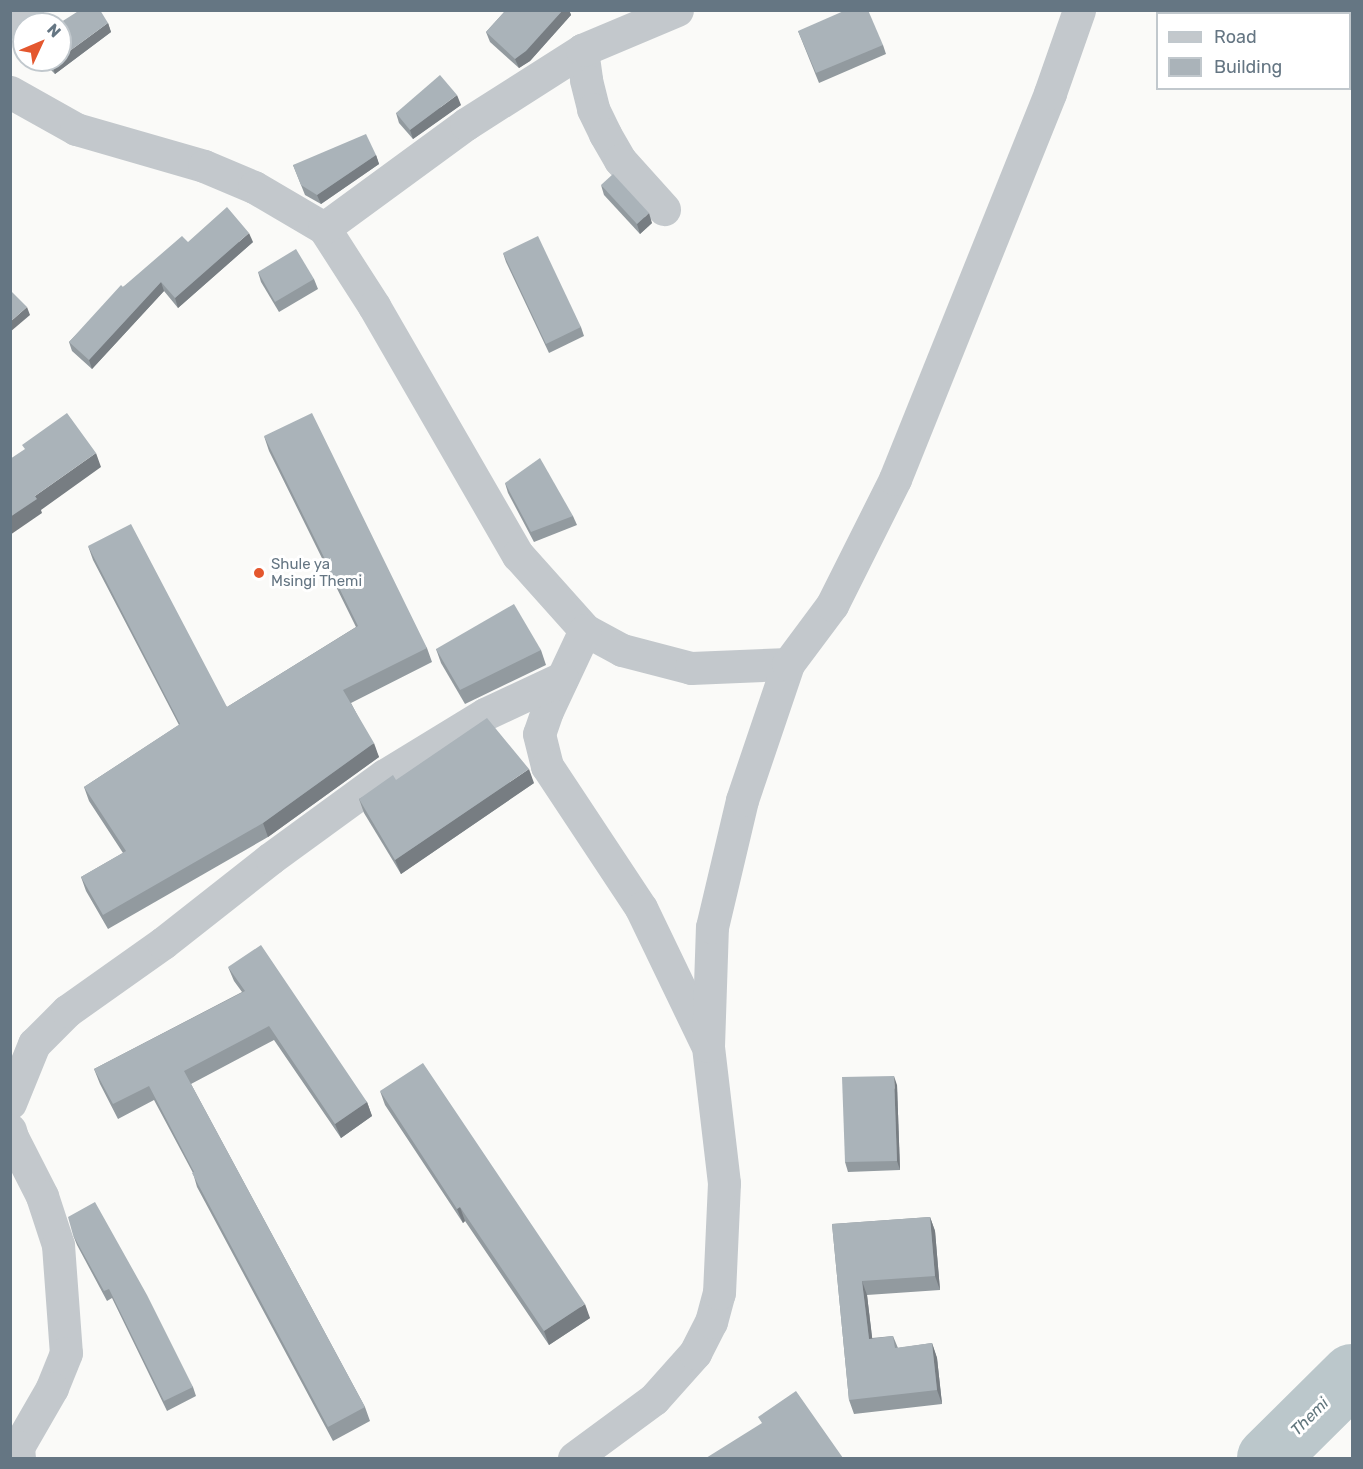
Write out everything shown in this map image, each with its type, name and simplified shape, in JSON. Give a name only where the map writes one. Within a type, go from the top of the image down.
[{"type":"street","points":[[10,22],[27,10]]},
{"type":"street","points":[[324,228],[466,124],[582,50],[677,10]]},
{"type":"street","points":[[574,1458],[654,1399],[695,1353],[711,1322],[719,1293],[724,1183],[708,1046],[712,927],[742,800],[788,664],[832,605],[894,479],[1024,158],[1079,10]]},
{"type":"street","points":[[582,50],[585,80],[593,109],[605,134],[620,160],[664,209]]},
{"type":"street","points":[[10,92],[76,129],[204,166],[254,187],[324,228],[374,306],[518,555],[585,630],[622,650],[691,668],[788,664]]},
{"type":"street","points":[[585,630],[539,734],[547,766],[641,908],[708,1046]]},
{"type":"street","points":[[10,1103],[34,1044],[67,1011],[163,943],[271,858],[385,775],[485,714],[562,678]]},
{"type":"street","points":[[10,1130],[42,1196],[58,1245],[66,1353],[52,1388],[18,1447],[19,1458]]},
{"type":"building","points":[[80,10],[100,10],[108,23],[72,49],[72,15]]},
{"type":"building","points":[[506,10],[563,10],[526,51],[515,59],[486,32]]},
{"type":"building","points":[[846,10],[868,10],[883,45],[816,73],[798,31]]},
{"type":"building","points":[[440,75],[457,95],[410,130],[396,113]]},
{"type":"building","points":[[366,134],[376,155],[317,195],[301,185],[293,165]]},
{"type":"building","points":[[613,174],[649,213],[637,224],[601,185]]},
{"type":"building","points":[[227,207],[249,233],[175,298],[161,282],[89,360],[69,342],[121,285],[123,287],[182,236],[188,242]]},
{"type":"building","points":[[538,236],[581,327],[546,344],[503,253]]},
{"type":"building","points":[[296,249],[314,279],[275,302],[258,272]]},
{"type":"building","points":[[10,290],[27,307],[10,322]]},
{"type":"building","points":[[67,413],[96,453],[35,496],[37,499],[10,517],[10,459],[25,449],[22,445]]},
{"type":"building","points":[[312,413],[427,648],[343,690],[374,743],[263,823],[103,915],[81,877],[126,851],[84,787],[180,724],[88,546],[131,524],[227,707],[358,626],[264,436]]},
{"type":"building","points":[[540,458],[573,516],[531,532],[505,483]]},
{"type":"building","points":[[514,604],[541,650],[460,690],[436,649]]},
{"type":"building","points":[[487,718],[529,769],[395,860],[359,799],[393,775],[396,780]]},
{"type":"building","points":[[261,945],[367,1102],[335,1124],[269,1026],[184,1071],[365,1407],[328,1427],[192,1173],[194,1172],[149,1086],[113,1104],[94,1069],[245,991],[228,967]]},
{"type":"building","points":[[423,1063],[585,1304],[544,1331],[460,1207],[457,1209],[380,1091]]},
{"type":"building","points":[[894,1076],[897,1161],[845,1162],[842,1077]]},
{"type":"building","points":[[95,1202],[147,1295],[193,1387],[164,1401],[109,1289],[104,1291],[73,1235],[68,1217]]},
{"type":"building","points":[[930,1217],[935,1276],[862,1281],[869,1339],[893,1336],[895,1348],[932,1343],[937,1390],[849,1400],[832,1224]]},
{"type":"building","points":[[796,1391],[843,1458],[706,1458],[762,1423],[758,1417]]},
{"type":"waterway","name":"Themi","points":[[1268,1458],[1352,1375]]},
{"type":"place","name":"Shule ya Msingi Themi","points":[[259,573]]}]
